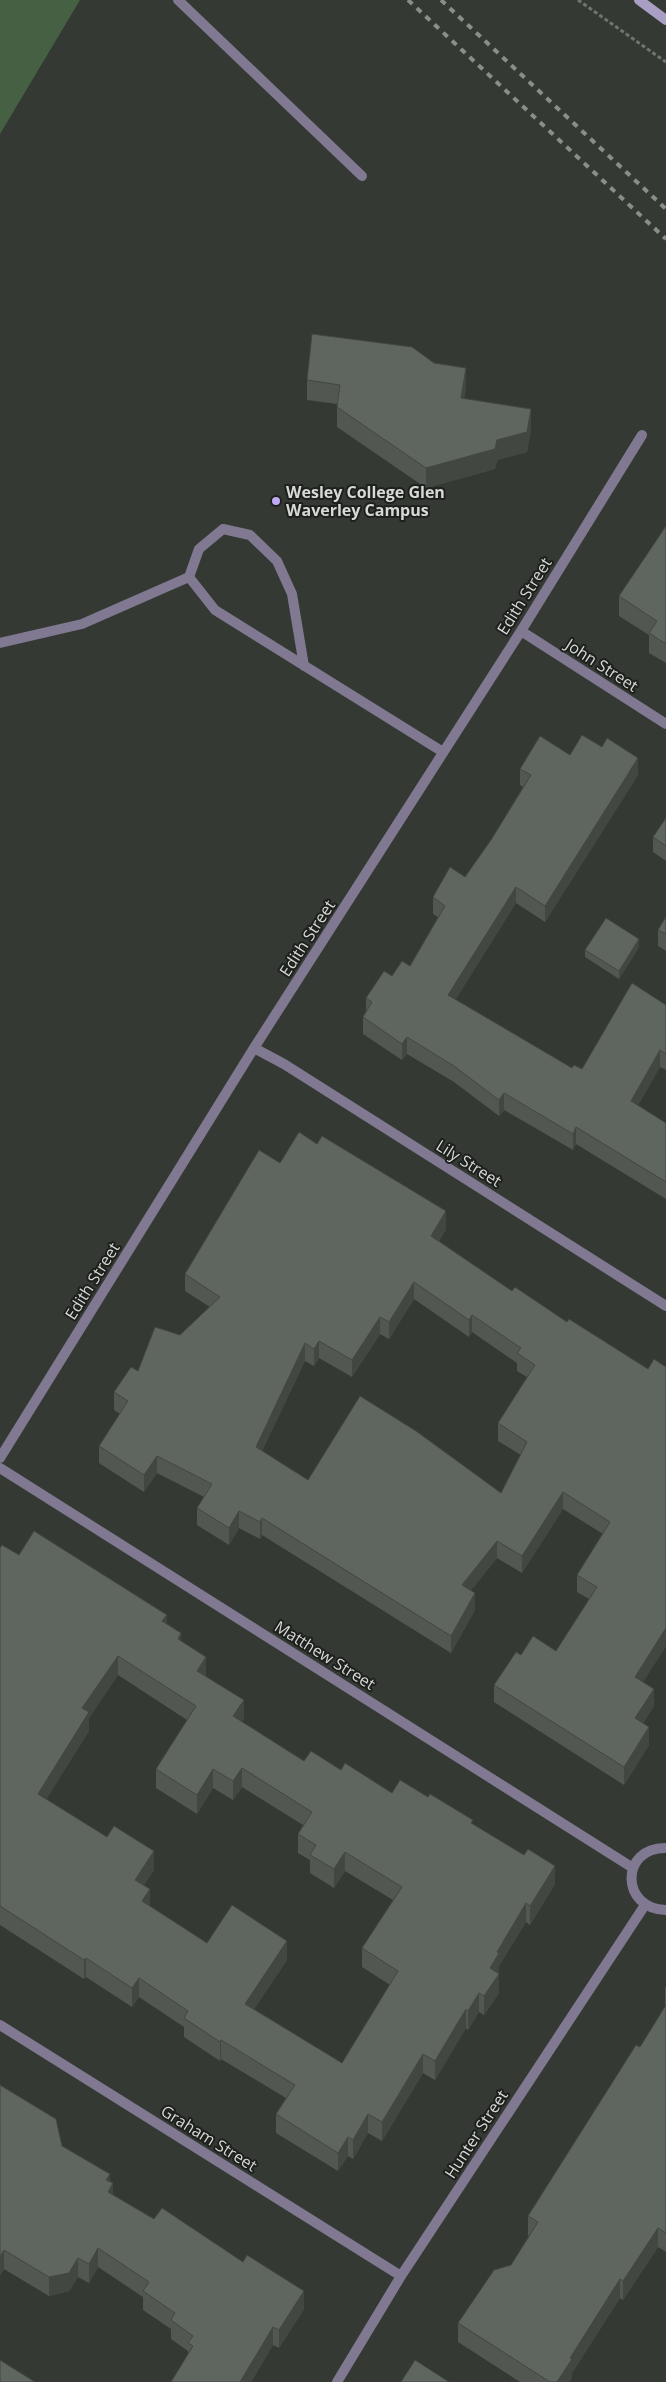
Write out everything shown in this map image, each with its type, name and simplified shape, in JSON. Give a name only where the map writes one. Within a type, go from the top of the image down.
[{"type":"street","points":[[178,0],[362,176]]},
{"type":"street","points":[[639,0],[666,20]]},
{"type":"street","name":"Edith Street","points":[[0,1458],[254,1048],[520,631],[642,435]]},
{"type":"street","points":[[0,643],[82,624],[189,577],[199,549],[223,529],[250,534],[277,561],[292,594],[304,666]]},
{"type":"street","points":[[189,577],[215,610],[443,752]]},
{"type":"street","name":"John Street","points":[[520,631],[666,724]]},
{"type":"street","name":"Lily Street","points":[[254,1048],[666,1306]]},
{"type":"street","name":"Matthew Street","points":[[0,1468],[633,1868]]},
{"type":"street","points":[[666,1848],[657,1848],[639,1858],[633,1868],[632,1887],[637,1897],[645,1904],[656,1910],[666,1910]]},
{"type":"street","name":"Hunter Street","points":[[337,2382],[401,2276],[645,1904]]},
{"type":"street","name":"Graham Street","points":[[0,2025],[401,2276]]},
{"type":"path","points":[[578,0],[666,62]]},
{"type":"green space","points":[[0,0],[80,0],[0,134]]},
{"type":"building","points":[[312,334],[412,347],[434,363],[466,368],[461,398],[531,409],[527,432],[497,440],[495,449],[426,468],[337,407],[340,385],[307,380]]},
{"type":"building","points":[[666,526],[666,644],[649,633],[657,621],[619,596]]},
{"type":"building","points":[[582,735],[602,747],[607,738],[638,758],[545,906],[516,887],[448,995],[572,1068],[574,1065],[582,1069],[632,983],[666,1005],[666,1054],[660,1050],[631,1101],[666,1123],[666,1182],[576,1127],[573,1134],[504,1093],[499,1100],[454,1066],[407,1037],[402,1044],[363,1017],[372,1002],[366,998],[384,971],[392,976],[402,961],[410,966],[445,906],[433,897],[450,867],[465,877],[491,840],[531,775],[520,769],[540,736],[570,755]]},
{"type":"building","points":[[666,818],[666,846],[653,837]]},
{"type":"building","points":[[666,917],[666,934],[658,930]]},
{"type":"building","points":[[606,918],[639,939],[619,971],[585,950]]},
{"type":"building","points":[[299,1132],[317,1144],[322,1136],[446,1211],[431,1236],[512,1291],[515,1287],[567,1322],[569,1319],[648,1369],[654,1359],[666,1367],[666,1628],[635,1677],[654,1689],[635,1718],[649,1727],[624,1767],[494,1685],[516,1652],[521,1655],[533,1636],[556,1651],[597,1587],[577,1575],[610,1522],[563,1492],[522,1556],[497,1541],[462,1585],[475,1593],[451,1636],[262,1518],[260,1522],[239,1511],[229,1528],[197,1508],[212,1484],[157,1456],[144,1475],[99,1446],[128,1401],[114,1392],[131,1367],[138,1371],[155,1327],[180,1335],[220,1297],[185,1274],[259,1150],[280,1163]],"holes":[[[414,1282],[469,1320],[472,1315],[521,1348],[517,1353],[535,1365],[498,1423],[527,1442],[501,1493],[416,1431],[360,1396],[308,1480],[256,1447],[305,1343],[314,1349],[319,1341],[352,1360],[380,1317],[389,1322]]]},
{"type":"building","points":[[34,1531],[167,1615],[162,1621],[181,1633],[178,1639],[206,1657],[197,1671],[244,1700],[233,1716],[304,1761],[311,1751],[341,1770],[345,1763],[392,1793],[400,1780],[428,1797],[430,1794],[473,1820],[471,1823],[524,1855],[528,1849],[555,1866],[530,1906],[526,1903],[497,1952],[499,1953],[490,1968],[499,1974],[484,1996],[479,1993],[468,2011],[466,2009],[435,2061],[423,2054],[382,2122],[368,2114],[353,2140],[348,2137],[338,2153],[276,2114],[295,2085],[221,2040],[220,2042],[184,2018],[188,2011],[139,1978],[132,1988],[86,1958],[84,1960],[0,1906],[0,1548],[2,1545],[19,1555]],"holes":[[[118,1656],[196,1706],[156,1769],[197,1795],[213,1769],[233,1781],[242,1768],[312,1812],[298,1834],[316,1845],[310,1855],[334,1869],[345,1852],[402,1887],[362,1948],[398,1971],[342,2063],[245,2004],[287,1941],[232,1905],[207,1943],[142,1901],[150,1889],[135,1880],[154,1851],[114,1826],[107,1837],[38,1794],[89,1712],[82,1708]]]},
{"type":"building","points":[[666,2005],[666,2233],[658,2228],[623,2281],[620,2279],[557,2382],[550,2382],[458,2323],[494,2270],[511,2265],[538,2222],[528,2216],[636,2045],[640,2047]]},
{"type":"building","points":[[0,2085],[56,2119],[62,2146],[110,2174],[106,2180],[113,2183],[108,2192],[154,2219],[162,2208],[243,2262],[247,2255],[304,2291],[279,2330],[273,2327],[240,2382],[171,2382],[193,2346],[188,2343],[193,2336],[171,2320],[175,2313],[143,2291],[149,2282],[98,2248],[89,2264],[78,2258],[69,2273],[49,2277],[4,2250],[0,2257]]},
{"type":"building","points":[[0,2360],[35,2382],[0,2382]]},
{"type":"building","points":[[415,2360],[449,2382],[401,2382]]},
{"type":"railway","points":[[408,0],[666,239]]},
{"type":"railway","points":[[441,0],[666,209]]},
{"type":"place","name":"Wesley College Glen Waverley Campus","points":[[276,501]]}]
